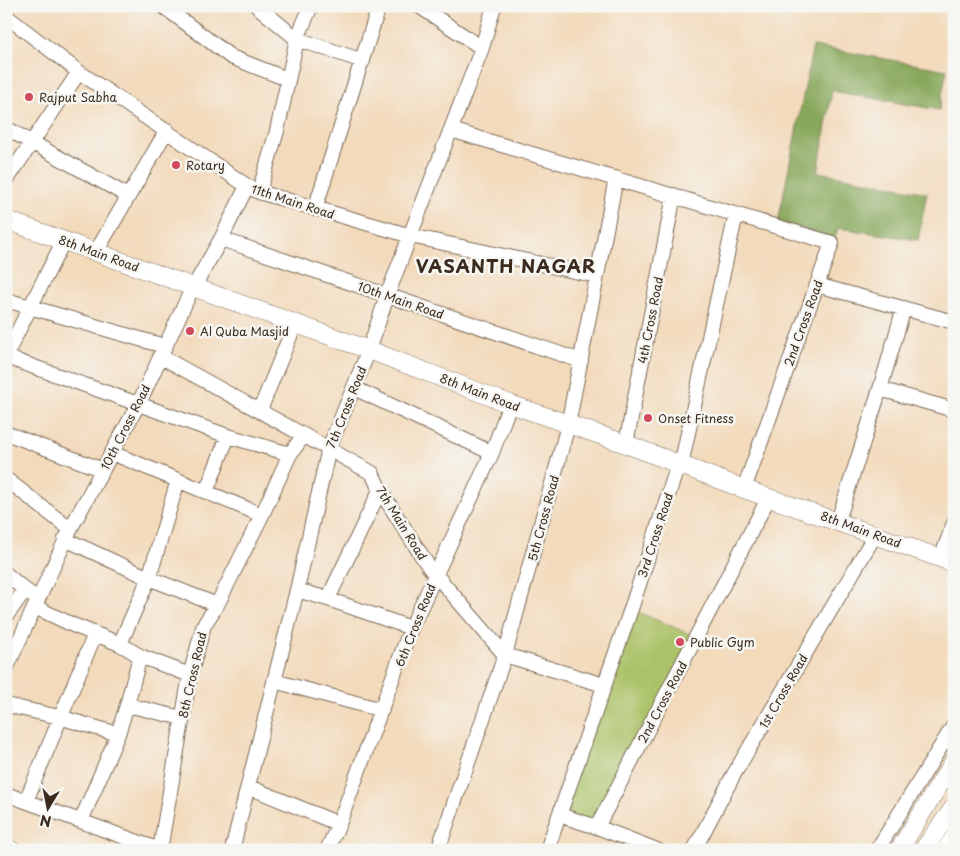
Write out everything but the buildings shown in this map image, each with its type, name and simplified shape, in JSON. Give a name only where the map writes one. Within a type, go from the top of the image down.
[{"type":"street","points":[[163,6],[231,56],[287,79]]},
{"type":"street","points":[[257,6],[297,39],[363,61]]},
{"type":"street","name":"10th Cross Road","points":[[6,669],[68,534],[139,403],[193,287],[221,238],[253,189],[277,131],[297,39],[310,6]]},
{"type":"street","points":[[315,209],[379,6]]},
{"type":"street","points":[[419,6],[482,48]]},
{"type":"street","name":"7th Cross Road","points":[[232,850],[297,590],[329,448],[369,350],[387,296],[482,48],[494,6]]},
{"type":"street","name":"11th Main Road","points":[[6,16],[79,72],[253,189],[411,236],[597,276]]},
{"type":"street","points":[[6,181],[79,72]]},
{"type":"street","points":[[6,128],[128,196]]},
{"type":"street","points":[[96,252],[167,130]]},
{"type":"street","points":[[451,130],[736,214]]},
{"type":"street","name":"5th Cross Road","points":[[438,850],[505,655],[568,424],[616,178]]},
{"type":"street","name":"4th Cross Road","points":[[626,444],[674,195]]},
{"type":"street","name":"2nd Cross Road","points":[[736,214],[832,243],[744,488]]},
{"type":"street","name":"3rd Cross Road","points":[[547,850],[675,474],[681,465],[736,214]]},
{"type":"street","name":"8th Main Road","points":[[6,220],[369,350],[510,404],[947,560]]},
{"type":"street","name":"10th Main Road","points":[[221,238],[581,361]]},
{"type":"street","points":[[64,240],[6,356],[228,436],[290,454]]},
{"type":"street","points":[[817,285],[954,322]]},
{"type":"street","name":"7th Main Road","points":[[6,300],[162,351],[260,410],[372,473],[380,490],[429,567],[505,655]]},
{"type":"street","points":[[838,521],[904,308]]},
{"type":"street","points":[[260,410],[295,324]]},
{"type":"street","points":[[354,388],[492,453]]},
{"type":"street","points":[[880,389],[954,410]]},
{"type":"street","name":"6th Cross Road","points":[[327,850],[339,824],[412,628],[492,453],[510,404]]},
{"type":"street","points":[[6,433],[103,470]]},
{"type":"street","name":"8th Cross Road","points":[[160,850],[190,675],[204,625],[217,605],[290,454],[304,435]]},
{"type":"street","points":[[206,492],[228,436]]},
{"type":"street","points":[[112,453],[262,515]]},
{"type":"street","points":[[6,479],[68,534],[149,578],[217,605]]},
{"type":"street","points":[[120,644],[149,578],[178,480]]},
{"type":"street","points":[[328,599],[380,490]]},
{"type":"street","name":"2nd Cross Road","points":[[597,827],[769,497]]},
{"type":"street","points":[[947,560],[954,523]]},
{"type":"street","name":"1st Cross Road","points":[[694,850],[734,774],[875,535]]},
{"type":"street","points":[[6,574],[37,603],[95,634],[120,644],[140,656],[190,675]]},
{"type":"street","points":[[6,616],[25,590]]},
{"type":"street","points":[[297,590],[412,628]]},
{"type":"street","points":[[26,802],[95,634]]},
{"type":"street","points":[[505,655],[604,685]]},
{"type":"street","points":[[81,821],[118,734],[128,705],[140,656]]},
{"type":"street","points":[[274,681],[382,710]]},
{"type":"street","points":[[6,704],[118,734]]},
{"type":"street","points":[[128,705],[182,718]]},
{"type":"street","points":[[877,850],[954,725]]},
{"type":"street","points":[[899,850],[954,761]]},
{"type":"street","points":[[249,787],[339,824]]},
{"type":"street","points":[[6,794],[160,850]]},
{"type":"street","points":[[923,850],[954,807]]},
{"type":"street","points":[[559,816],[597,827],[657,850]]},
{"type":"street","points":[[943,850],[954,835]]},
{"type":"street","points":[[6,847],[11,850]]},
{"type":"green space","points":[[813,46],[947,70],[939,110],[832,91],[818,172],[927,193],[918,240],[838,228],[835,238],[778,222]]},
{"type":"green space","points":[[633,610],[694,636],[597,824],[561,814]]},
{"type":"place","name":"Rajput Sabha","points":[[29,97]]},
{"type":"place","name":"Rotary","points":[[176,165]]},
{"type":"place","name":"Al Quba Masjid","points":[[190,331]]},
{"type":"place","name":"Onset Fitness","points":[[648,418]]},
{"type":"place","name":"Public Gym","points":[[680,642]]},
{"type":"district","name":"VASANTH NAGAR","points":[[506,265]]}]
